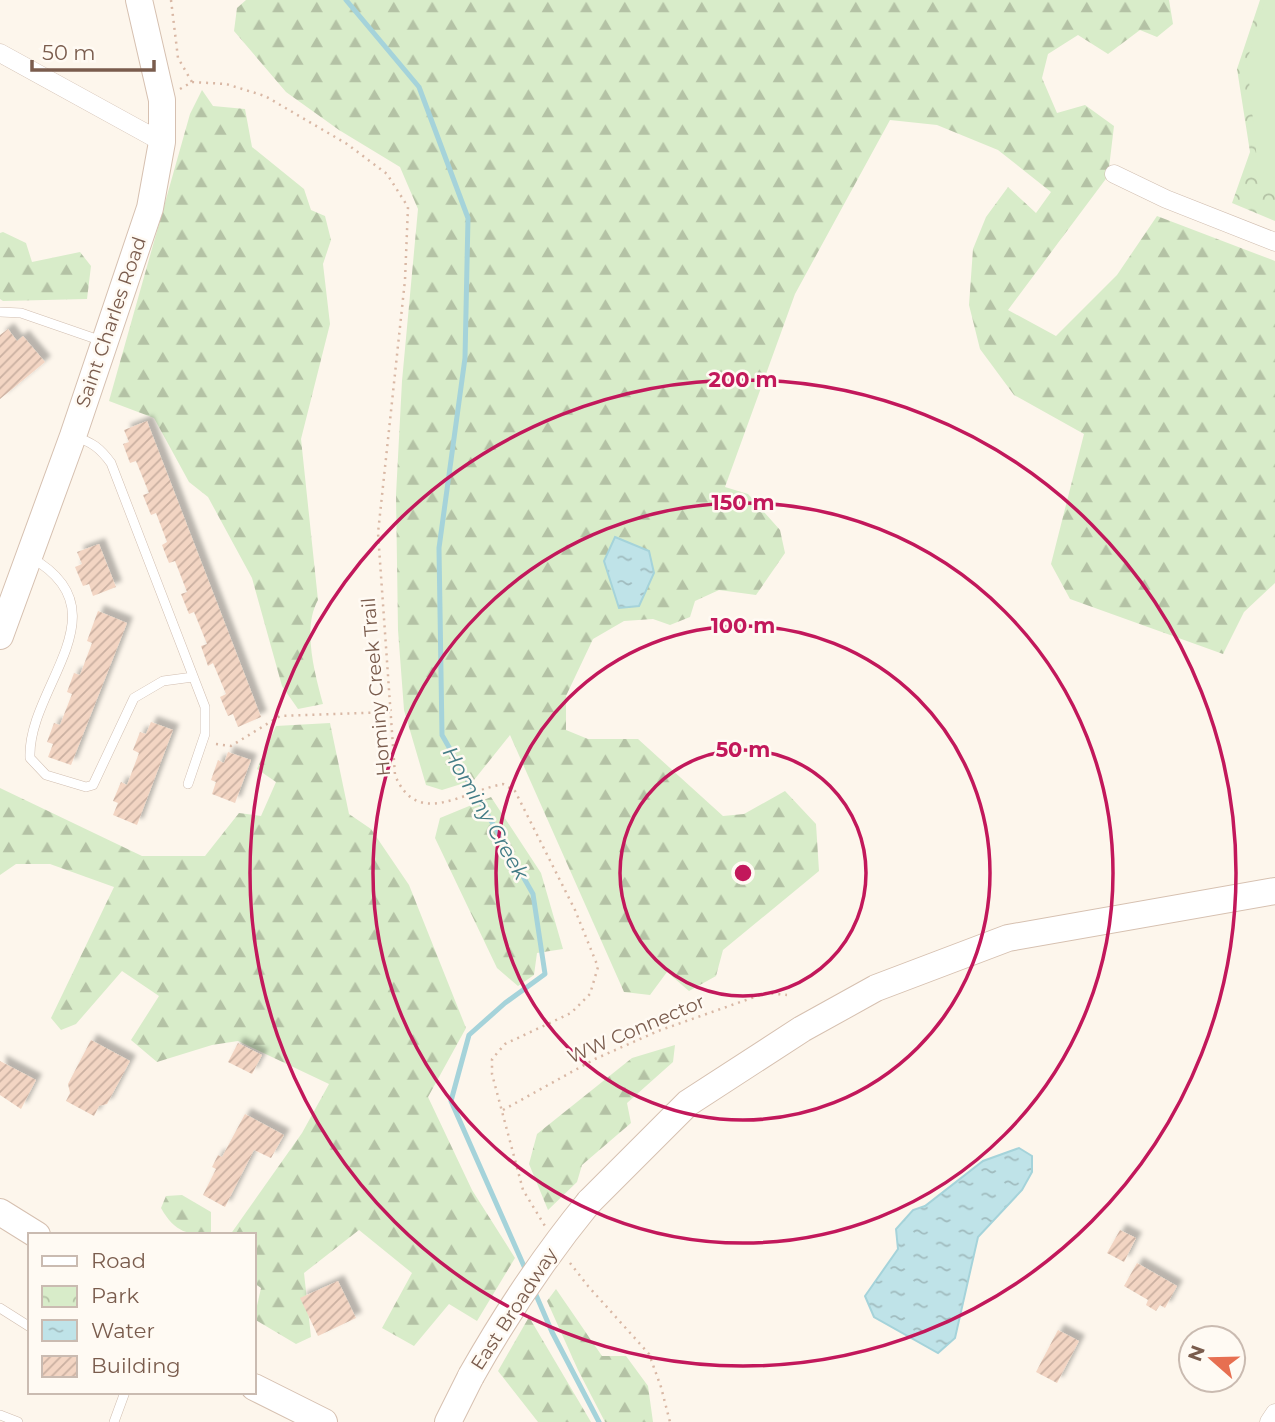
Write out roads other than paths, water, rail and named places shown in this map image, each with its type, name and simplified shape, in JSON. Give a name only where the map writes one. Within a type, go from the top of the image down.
[{"type":"main road","name":"Saint Charles Road","points":[[2,622],[30,556],[73,436],[150,208],[162,142],[162,100],[139,0]]},
{"type":"main road","name":"East Broadway","points":[[448,1422],[506,1314],[547,1254],[589,1202],[688,1103],[802,1029],[876,988],[1008,938],[1275,891]]},
{"type":"main road","points":[[0,1212],[34,1233]]},
{"type":"main road","points":[[256,1388],[324,1422]]},
{"type":"street","points":[[0,53],[162,142]]},
{"type":"street","points":[[1114,174],[1166,199],[1275,242]]},
{"type":"street","points":[[1269,1422],[1275,1413]]},
{"type":"lane","points":[[0,312],[21,313],[103,342]]},
{"type":"lane","points":[[73,436],[90,441],[111,463],[205,707],[203,741],[188,784]]},
{"type":"lane","points":[[30,556],[58,578],[68,595],[72,614],[72,634],[42,706],[29,747],[30,758],[46,775],[86,787],[93,785],[134,698],[163,681],[193,677]]},
{"type":"lane","points":[[0,1308],[28,1327]]},
{"type":"lane","points":[[114,1422],[124,1394]]},
{"type":"lane","points":[[0,1415],[18,1422]]},
{"type":"water","points":[[615,537],[649,551],[654,573],[639,606],[619,608],[604,561]]},
{"type":"water","points":[[1019,1148],[1032,1156],[1032,1172],[1022,1190],[978,1237],[955,1338],[938,1353],[874,1317],[865,1296],[898,1249],[896,1229],[913,1210],[925,1206],[983,1161]]},
{"type":"waterway","name":"Hominy Creek","points":[[346,0],[419,87],[468,218],[465,358],[439,548],[442,735],[533,894],[545,974],[505,1003],[469,1035],[451,1101],[527,1273]]},
{"type":"waterway","name":"Hominy Creek","points":[[533,1288],[552,1332],[599,1422]]}]
